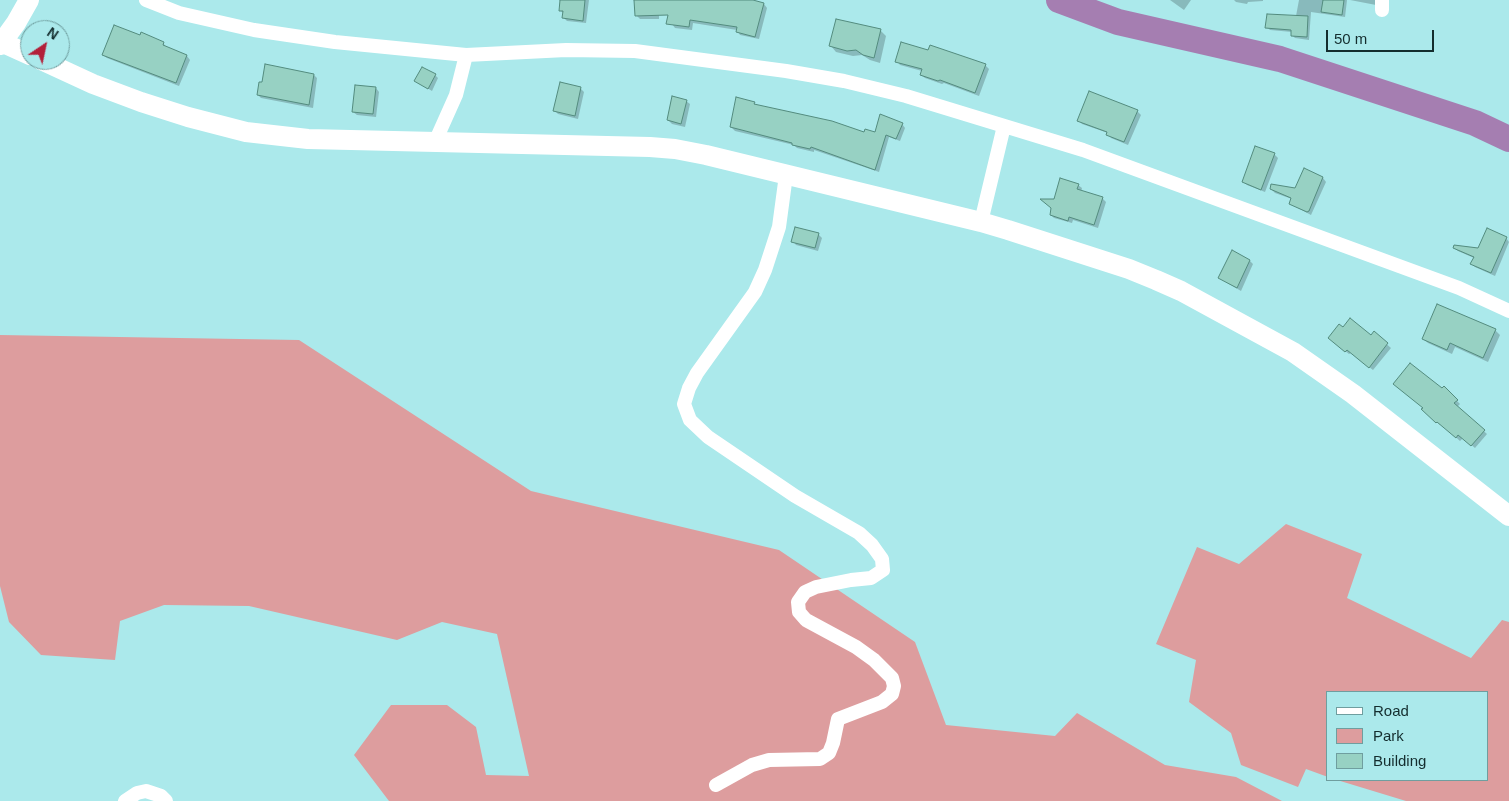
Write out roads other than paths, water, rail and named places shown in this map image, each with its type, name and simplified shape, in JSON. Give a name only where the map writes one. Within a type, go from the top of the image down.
[{"type":"street","points":[[20,51],[1,44],[28,0]]},
{"type":"street","points":[[146,0],[178,13],[254,30],[335,42],[466,55],[566,50],[636,51],[844,80],[1083,150],[1459,288],[1509,311]]},
{"type":"street","points":[[435,142],[456,95],[466,55]]},
{"type":"street","points":[[63,70],[94,84],[188,118],[246,132],[308,139],[666,148],[706,155],[982,222],[1129,269],[1156,280],[1181,291],[1293,352],[1353,394],[1509,516]]},
{"type":"street","points":[[982,222],[1004,126]]},
{"type":"street","points":[[716,785],[752,765],[769,760],[820,759],[829,753],[838,719],[882,702],[892,694],[894,686],[892,678],[874,660],[856,647],[806,620],[799,612],[798,602],[805,592],[816,587],[871,578],[883,570],[882,559],[872,545],[859,533],[796,496],[708,436],[690,420],[684,404],[689,388],[697,374],[755,292],[765,270],[779,227],[786,175]]},
{"type":"street","points":[[125,801],[137,793],[146,791],[161,796],[166,801]]},
{"type":"waterway","points":[[1059,0],[1118,22],[1280,59],[1475,123],[1509,139]]}]
